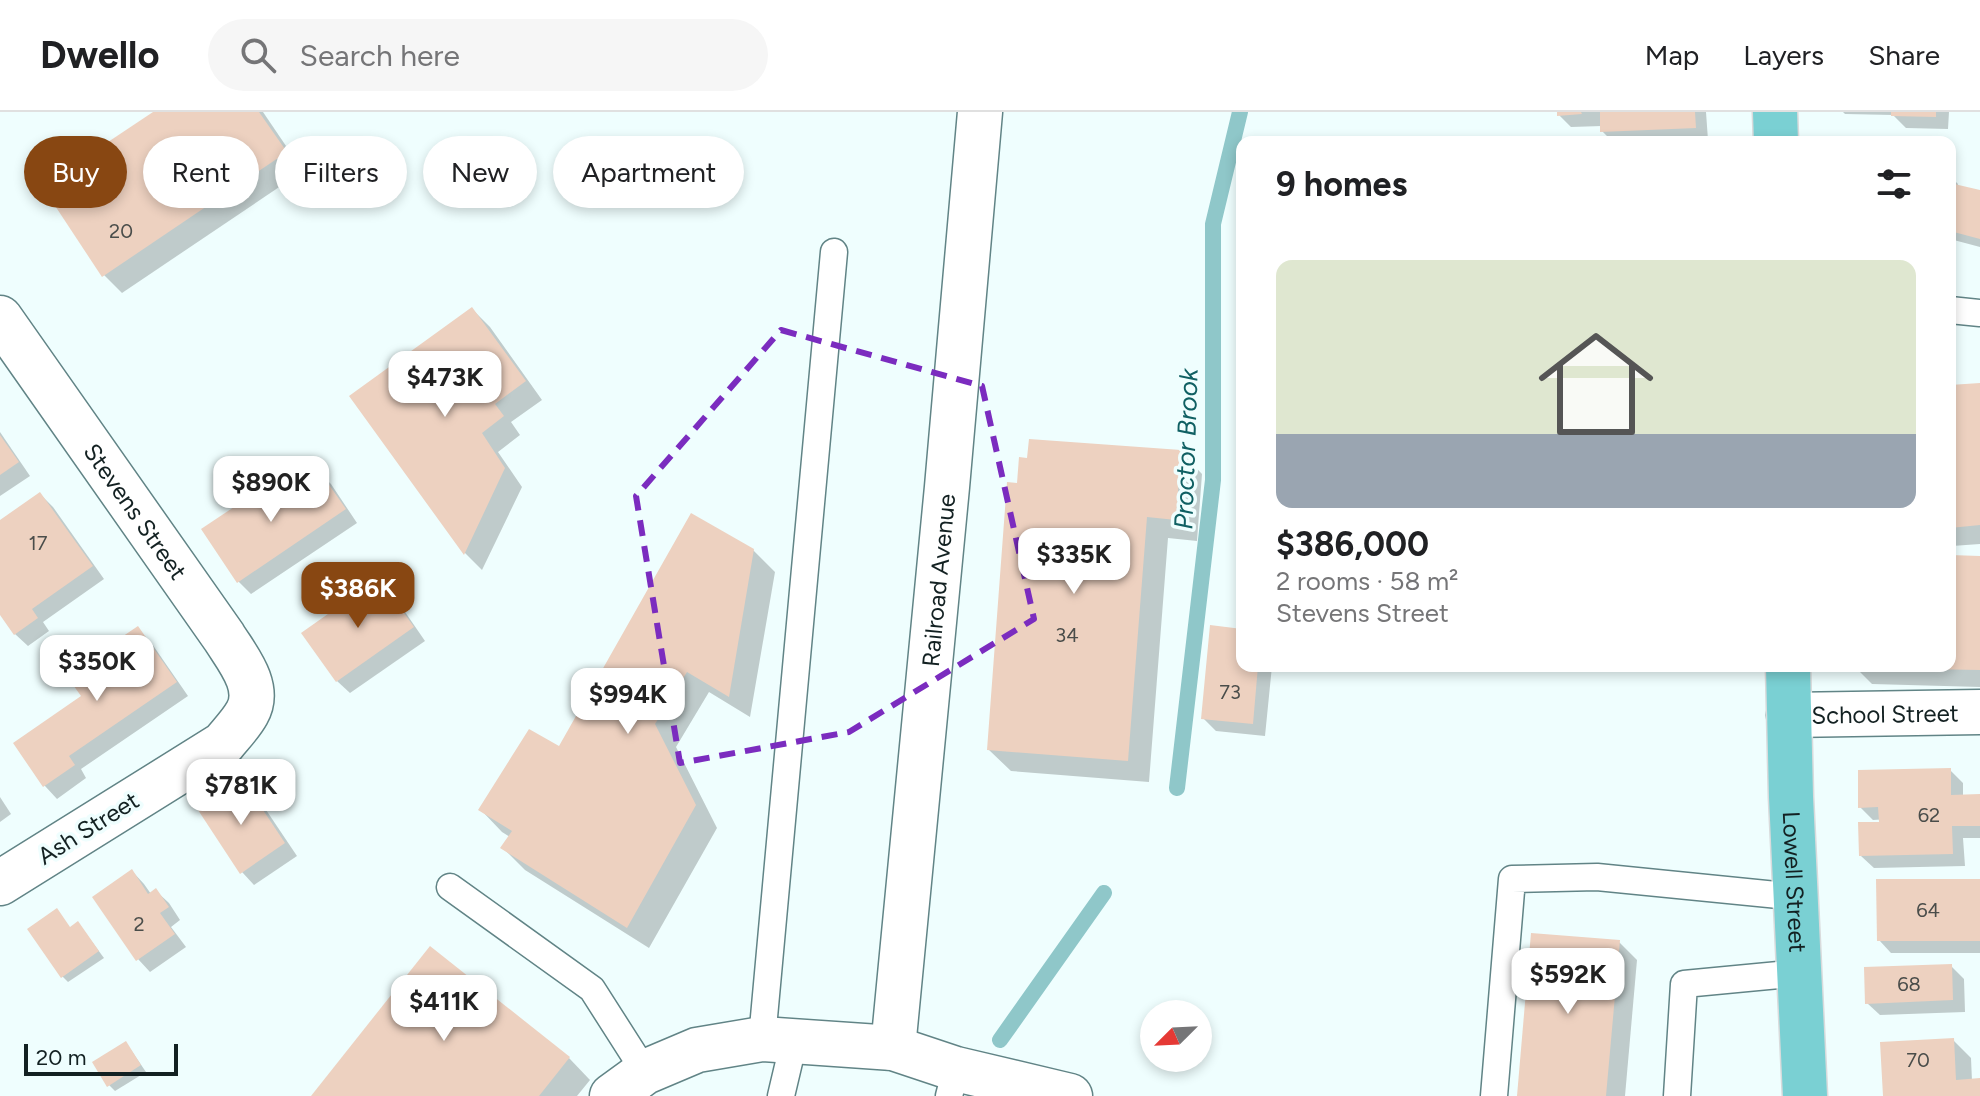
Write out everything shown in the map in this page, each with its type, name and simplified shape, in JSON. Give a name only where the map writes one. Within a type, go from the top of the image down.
[{"type":"main road","points":[[1775,112],[1776,136]]},
{"type":"main road","name":"Lowell Street","points":[[1788,672],[1805,1096]]},
{"type":"street","name":"Railroad Avenue","points":[[893,1048],[980,112]]},
{"type":"street","name":"Stevens Street","points":[[0,318],[248,675],[252,699],[248,712]]},
{"type":"street","name":"Ash Street","points":[[0,883],[223,744],[248,712]]},
{"type":"street","name":"School Street","points":[[1789,715],[1980,712]]},
{"type":"street","points":[[632,1088],[697,1050],[778,1040],[893,1048],[952,1082],[1070,1096]]},
{"type":"lane","points":[[781,1096],[778,1040],[834,252]]},
{"type":"lane","points":[[1956,311],[1980,313]]},
{"type":"lane","points":[[1494,1096],[1512,879],[1597,877],[1797,897]]},
{"type":"lane","points":[[450,887],[592,989],[632,1088]]},
{"type":"lane","points":[[1677,1096],[1684,984],[1800,973]]},
{"type":"highlighted area","points":[[781,330],[982,386],[1034,619],[849,732],[680,763],[636,496]]},
{"type":"building","points":[[153,112],[259,112],[276,136],[275,160],[259,171],[259,136],[143,136],[143,208],[204,208],[102,277],[57,208],[127,208],[127,136],[117,136]]},
{"type":"building","points":[[1557,112],[1581,112],[1582,114],[1557,116]]},
{"type":"building","points":[[1600,112],[1695,112],[1696,128],[1600,132]]},
{"type":"building","points":[[1891,112],[1936,112],[1936,117],[1891,116]]},
{"type":"building","points":[[1956,184],[1980,190],[1980,239],[1956,233]]},
{"type":"building","points":[[472,307],[526,381],[495,404],[504,416],[482,433],[505,468],[464,555],[349,396]]},
{"type":"building","points":[[1980,383],[1980,525],[1956,527],[1956,385]]},
{"type":"building","points":[[0,435],[19,462],[0,475]]},
{"type":"building","points":[[1029,439],[1181,450],[1176,520],[1147,517],[1128,761],[987,750],[1007,482],[1017,483],[1019,457],[1027,458]]},
{"type":"building","points":[[318,469],[346,509],[237,583],[201,529],[261,489],[270,502]]},
{"type":"building","points":[[40,492],[93,566],[32,609],[38,618],[14,635],[0,615],[0,520]]},
{"type":"building","points":[[691,513],[754,549],[729,697],[687,672],[655,724],[696,805],[627,928],[500,848],[512,831],[478,810],[529,729],[559,746]]},
{"type":"building","points":[[1956,555],[1980,556],[1980,670],[1956,670]]},
{"type":"building","points":[[379,578],[414,627],[336,682],[301,633]]},
{"type":"building","points":[[1210,625],[1236,628],[1236,672],[1257,672],[1253,724],[1201,719]]},
{"type":"building","points":[[138,626],[177,682],[69,756],[75,765],[43,787],[13,743],[81,696],[66,675]]},
{"type":"building","points":[[1951,768],[1951,795],[1980,794],[1980,826],[1952,826],[1953,854],[1859,856],[1858,822],[1879,822],[1878,807],[1858,808],[1858,770]]},
{"type":"building","points":[[243,780],[285,843],[240,874],[198,810]]},
{"type":"building","points":[[132,869],[148,894],[156,888],[169,907],[160,913],[175,934],[136,961],[92,897]]},
{"type":"building","points":[[1876,879],[1980,879],[1980,941],[1877,941]]},
{"type":"building","points":[[57,908],[70,927],[78,921],[99,951],[61,978],[27,929]]},
{"type":"building","points":[[1531,933],[1620,940],[1606,1096],[1517,1096]]},
{"type":"building","points":[[430,946],[570,1057],[539,1096],[311,1096]]},
{"type":"building","points":[[1952,964],[1953,1000],[1865,1004],[1864,967]]},
{"type":"building","points":[[1954,1038],[1956,1080],[1980,1078],[1980,1096],[1883,1096],[1880,1042]]},
{"type":"building","points":[[126,1041],[141,1065],[107,1087],[92,1062]]},
{"type":"waterway","name":"Proctor Brook","points":[[1177,788],[1213,480],[1213,224],[1240,112]]},
{"type":"waterway","name":"Proctor Brook","points":[[1000,1040],[1104,893]]}]
